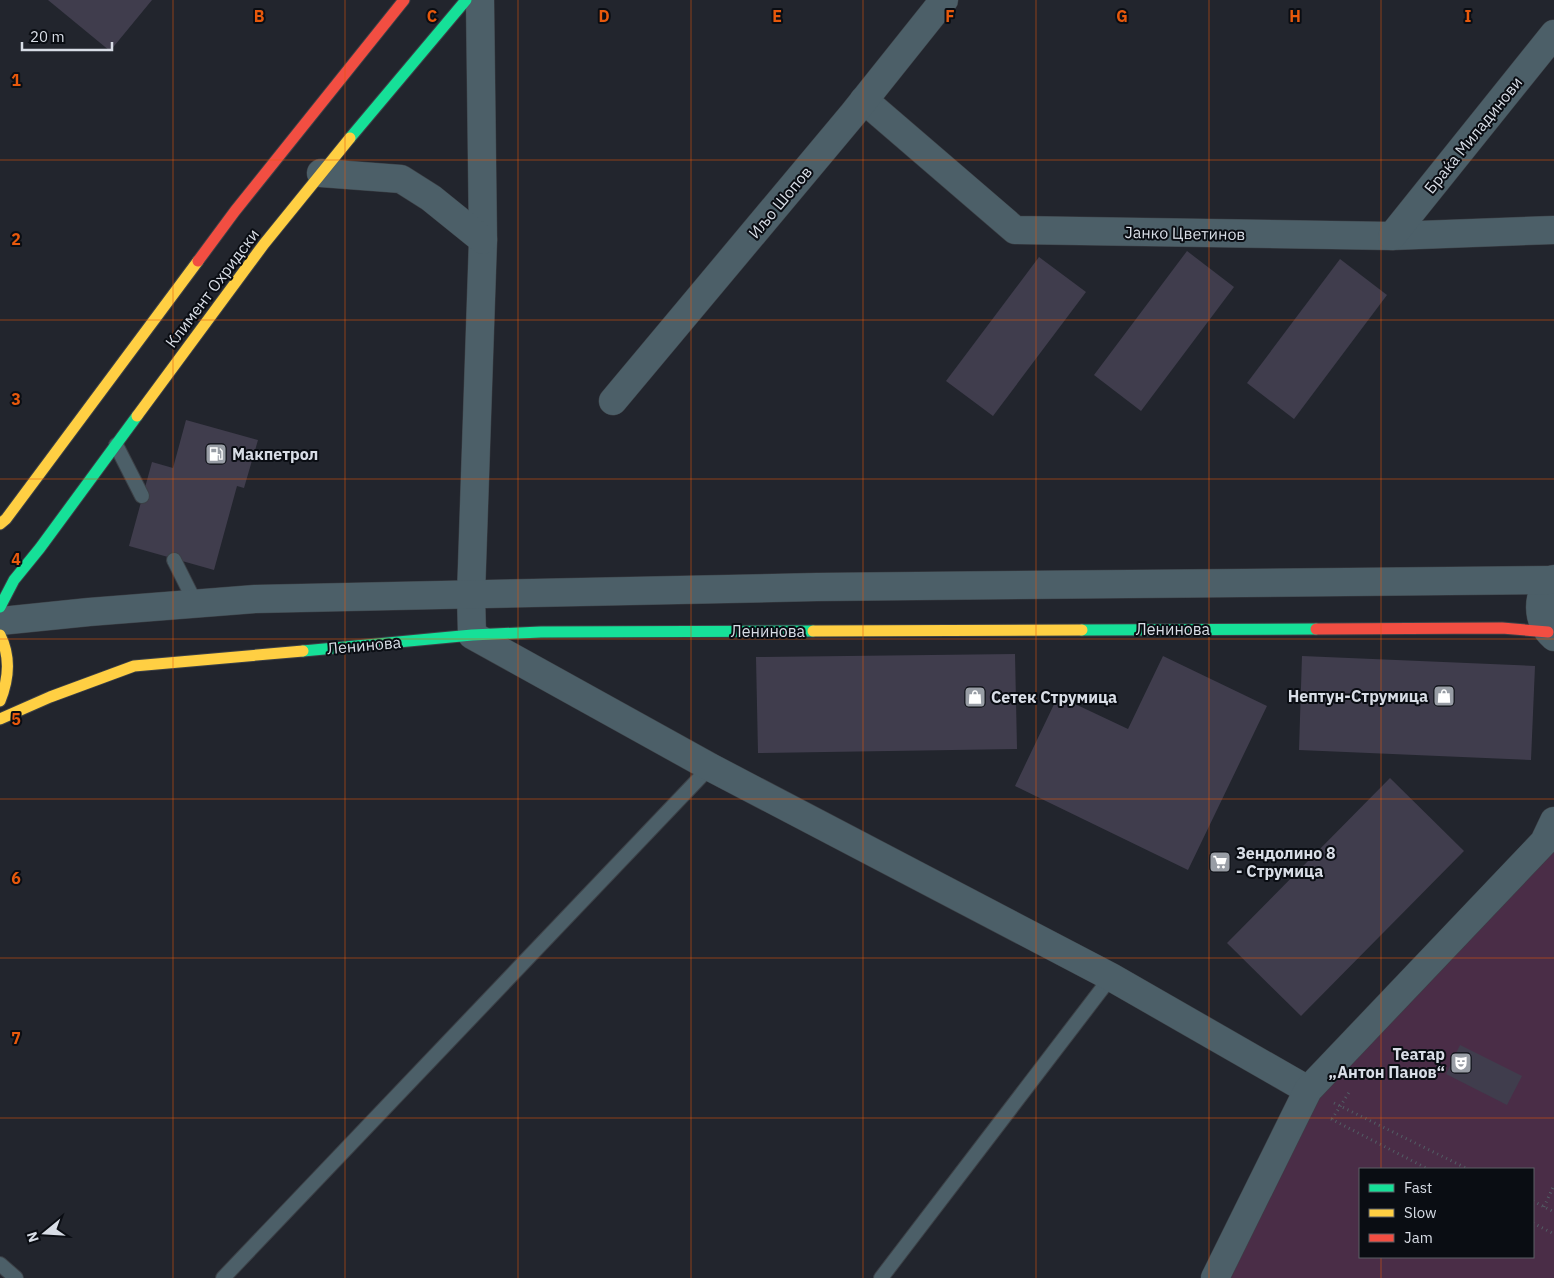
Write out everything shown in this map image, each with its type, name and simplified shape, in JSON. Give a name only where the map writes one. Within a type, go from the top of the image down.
[{"type":"street","name":"Климент Охридски","points":[[0,524],[6,519],[235,211],[404,0]]},
{"type":"street","name":"Климент Охридски","points":[[0,607],[14,580],[40,548],[264,244],[466,0]]},
{"type":"street","points":[[480,0],[483,240],[471,595],[472,635],[710,767],[1111,977],[1308,1090]]},
{"type":"street","name":"Иљо Шопов","points":[[613,401],[864,100],[944,0]]},
{"type":"street","name":"Браќа Миладинови","points":[[1392,236],[1554,34]]},
{"type":"street","name":"Јанко Цветинов","points":[[864,100],[1014,230],[1392,236],[1554,230]]},
{"type":"street","points":[[321,173],[401,179],[431,198],[483,240]]},
{"type":"street","points":[[0,621],[256,599],[816,587],[1553,579]]},
{"type":"street","points":[[1551,634],[1542,622],[1540,602],[1544,590],[1553,579]]},
{"type":"street","name":"Ленинова","points":[[0,719],[50,697],[134,666],[472,635],[551,632],[1502,628],[1551,634]]},
{"type":"street","points":[[0,635],[3,639],[8,659],[8,673],[0,701]]},
{"type":"street","points":[[1215,1278],[1308,1090],[1544,842],[1554,821]]},
{"type":"lane","points":[[116,445],[142,496]]},
{"type":"lane","points":[[174,560],[196,604]]},
{"type":"lane","points":[[223,1278],[710,767]]},
{"type":"lane","points":[[881,1278],[1111,977]]},
{"type":"lane","points":[[0,1264],[16,1278]]},
{"type":"path","points":[[1308,1090],[1466,1168]]},
{"type":"path","points":[[1332,1119],[1426,1168]]},
{"type":"path","points":[[1544,1207],[1554,1185]]},
{"type":"path","points":[[1534,1202],[1554,1212]]},
{"type":"path","points":[[1534,1224],[1554,1234]]},
{"type":"shaded area","points":[[1554,821],[1554,1278],[1215,1278],[1308,1090]]},
{"type":"building","points":[[48,0],[152,0],[110,51]]},
{"type":"building","points":[[1187,251],[1234,287],[1141,411],[1094,375]]},
{"type":"building","points":[[1039,257],[1086,292],[993,416],[946,381]]},
{"type":"building","points":[[1340,259],[1387,295],[1294,419],[1247,383]]},
{"type":"building","points":[[186,420],[258,440],[244,488],[237,486],[214,570],[129,546],[152,462],[173,468]]},
{"type":"building","points":[[1015,654],[1017,749],[758,753],[756,657]]},
{"type":"building","points":[[1163,656],[1267,706],[1188,870],[1015,786],[1058,696],[1128,729]]},
{"type":"building","points":[[1302,656],[1535,666],[1531,760],[1299,750]]},
{"type":"building","points":[[1390,778],[1464,851],[1301,1016],[1227,943]]},
{"type":"building","points":[[1460,1045],[1522,1076],[1507,1105],[1446,1074]]},
{"type":"traffic: fast","points":[[350,138],[466,0]]},
{"type":"traffic: fast","points":[[0,607],[14,580],[40,548],[137,416]]},
{"type":"traffic: fast","points":[[1082,630],[1316,629]]},
{"type":"traffic: fast","points":[[303,651],[472,635],[541,632],[813,631]]},
{"type":"traffic: slow","points":[[137,416],[264,244],[350,138]]},
{"type":"traffic: slow","points":[[0,524],[6,519],[198,261]]},
{"type":"traffic: slow","points":[[813,631],[1082,630]]},
{"type":"traffic: slow","points":[[0,635],[4,643],[8,668],[0,701]]},
{"type":"traffic: slow","points":[[0,719],[50,697],[134,666],[303,651]]},
{"type":"traffic: jam","points":[[198,261],[235,211],[404,0]]},
{"type":"traffic: jam","points":[[1316,629],[1502,628],[1548,632]]},
{"type":"place","name":"Макпетрол","points":[[216,454]]},
{"type":"place","name":"Нептун-Струмица","points":[[1444,696]]},
{"type":"place","name":"Сетек Струмица","points":[[975,697]]},
{"type":"place","name":"Зендолино 8 - Струмица","points":[[1220,862]]},
{"type":"place","name":"Театар „Антон Панов“","points":[[1461,1063]]}]
